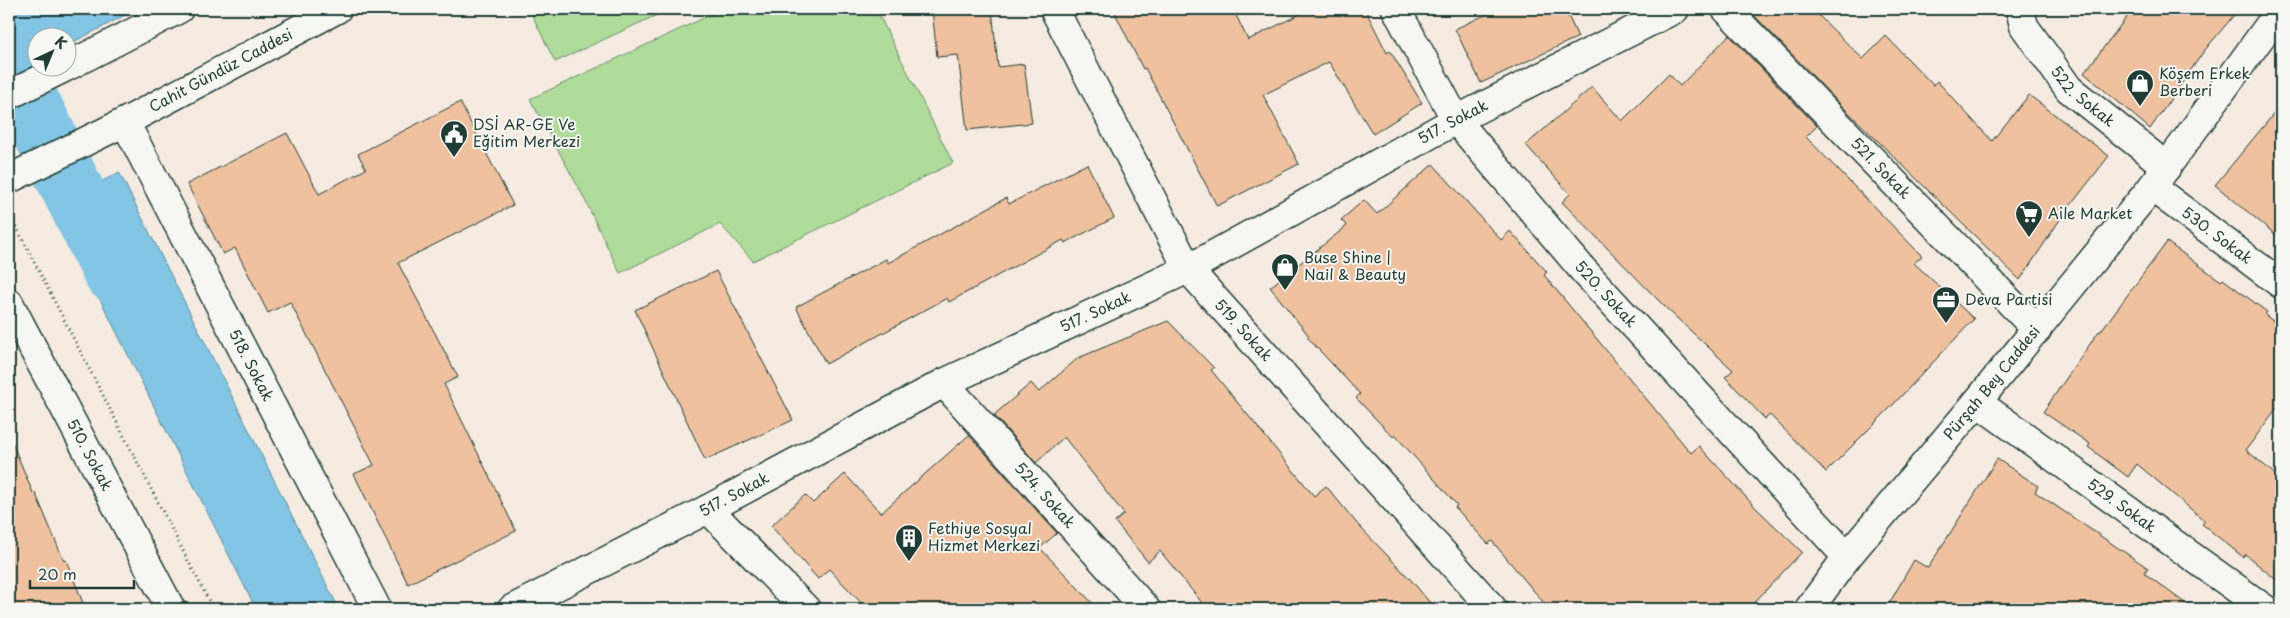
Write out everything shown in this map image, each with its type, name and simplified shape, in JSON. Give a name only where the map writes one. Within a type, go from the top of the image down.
[{"type":"street","points":[[78,61],[179,9]]},
{"type":"street","name":"Cahit Gündüz Caddesi","points":[[12,178],[114,127],[336,9]]},
{"type":"street","name":"519. Sokak","points":[[1054,9],[1188,270],[1493,609]]},
{"type":"street","name":"520. Sokak","points":[[1396,9],[1456,120],[1583,270],[1847,557]]},
{"type":"street","name":"517. Sokak","points":[[512,609],[708,509],[944,383],[1188,270],[1456,120],[1675,9]]},
{"type":"street","name":"521. Sokak","points":[[1726,9],[2037,330]]},
{"type":"street","name":"522. Sokak","points":[[2020,9],[2024,26],[2069,89],[2159,177]]},
{"type":"street","name":"Pürşah Bey Caddesi","points":[[1809,609],[1847,557],[2037,330],[2159,177],[2280,9]]},
{"type":"street","points":[[9,95],[44,78]]},
{"type":"street","name":"518. Sokak","points":[[114,127],[377,609]]},
{"type":"street","name":"530. Sokak","points":[[2159,177],[2281,284]]},
{"type":"street","name":"510. Sokak","points":[[9,303],[171,609]]},
{"type":"street","name":"524. Sokak","points":[[944,383],[1146,609]]},
{"type":"street","name":"529. Sokak","points":[[1977,402],[2265,609]]},
{"type":"street","points":[[708,509],[806,609]]},
{"type":"path","points":[[9,213],[213,609]]},
{"type":"green space","points":[[529,9],[670,9],[555,62]]},
{"type":"green space","points":[[723,9],[876,9],[953,163],[753,261],[720,224],[620,273],[582,194],[530,99]]},
{"type":"water","points":[[9,9],[137,9],[78,40],[78,28],[28,28],[28,65],[9,75]]},
{"type":"water","points":[[119,172],[339,609],[256,609],[54,208]]},
{"type":"building","points":[[932,9],[992,9],[998,67],[1024,64],[1032,123],[967,130],[958,55],[937,57]]},
{"type":"building","points":[[1113,9],[1233,9],[1248,40],[1310,9],[1365,9],[1387,53],[1390,51],[1422,103],[1373,134],[1329,62],[1263,95],[1299,164],[1217,206]]},
{"type":"building","points":[[1498,9],[1565,9],[1578,37],[1481,83],[1455,29]]},
{"type":"building","points":[[1754,9],[1812,9],[1863,59],[1886,36],[1933,85],[1937,81],[1992,141],[2029,95],[2109,156],[2063,215],[2020,280],[1840,104],[1751,12]]},
{"type":"building","points":[[2133,9],[2239,9],[2204,51],[2150,129],[2084,73]]},
{"type":"building","points":[[1729,35],[1817,126],[1806,137],[1922,256],[1914,263],[1974,319],[1890,408],[1826,472],[1770,415],[1765,419],[1725,377],[1733,370],[1666,308],[1562,202],[1570,194],[1526,145],[1592,87],[1622,121],[1669,74],[1680,86]]},
{"type":"building","points":[[460,102],[513,205],[398,263],[458,377],[444,384],[516,531],[408,584],[354,474],[374,465],[290,302],[268,313],[235,248],[223,254],[187,184],[287,133],[319,194],[366,169],[358,154]]},
{"type":"building","points":[[2281,105],[2281,239],[2215,185]]},
{"type":"building","points":[[1087,164],[1114,218],[1065,243],[1063,240],[949,302],[947,298],[826,364],[796,307],[886,259],[888,263],[1006,198],[1009,204]]},
{"type":"building","points":[[1433,164],[1501,240],[1510,231],[1547,272],[1544,275],[1691,453],[1699,446],[1756,508],[1802,552],[1748,609],[1549,609],[1492,541],[1488,544],[1455,507],[1457,505],[1395,435],[1393,437],[1356,398],[1360,394],[1307,337],[1309,336],[1270,287],[1347,226],[1341,220],[1364,200],[1377,214]]},
{"type":"building","points":[[2167,242],[2221,281],[2223,279],[2267,312],[2265,315],[2281,327],[2281,402],[2246,450],[2281,479],[2281,584],[2245,554],[2243,557],[2202,524],[2205,521],[2137,464],[2128,477],[2088,447],[2090,444],[2043,412],[2099,331]]},
{"type":"building","points":[[716,271],[793,420],[705,460],[635,310]]},
{"type":"building","points":[[1168,321],[1214,368],[1211,370],[1314,496],[1326,486],[1359,526],[1412,581],[1435,609],[1207,609],[1160,551],[1148,562],[1115,522],[1124,514],[1064,437],[1036,463],[994,415],[1031,383],[1039,392],[1078,358]]},
{"type":"building","points":[[9,435],[64,561],[66,560],[83,603],[66,609],[9,609]]},
{"type":"building","points":[[969,435],[1057,533],[1040,548],[1098,609],[867,609],[829,569],[818,579],[771,526],[805,495],[813,503],[845,474],[881,513]]},
{"type":"building","points":[[1997,459],[2038,486],[2035,492],[2148,568],[2144,573],[2193,609],[1886,609],[1914,560],[1928,568]]},
{"type":"waterway","points":[[14,73],[114,272]]},
{"type":"place","name":"Köşem Erkek Berberi","points":[[2140,107]]},
{"type":"place","name":"DSİ AR-GE Ve Eğitim Merkezi","points":[[454,158]]},
{"type":"place","name":"Aile Market","points":[[2029,238]]},
{"type":"place","name":"Buse Shine | Nail & Beauty","points":[[1285,291]]},
{"type":"place","name":"Deva Partisi","points":[[1946,324]]},
{"type":"place","name":"Fethiye Sosyal Hizmet Merkezi","points":[[909,562]]}]
